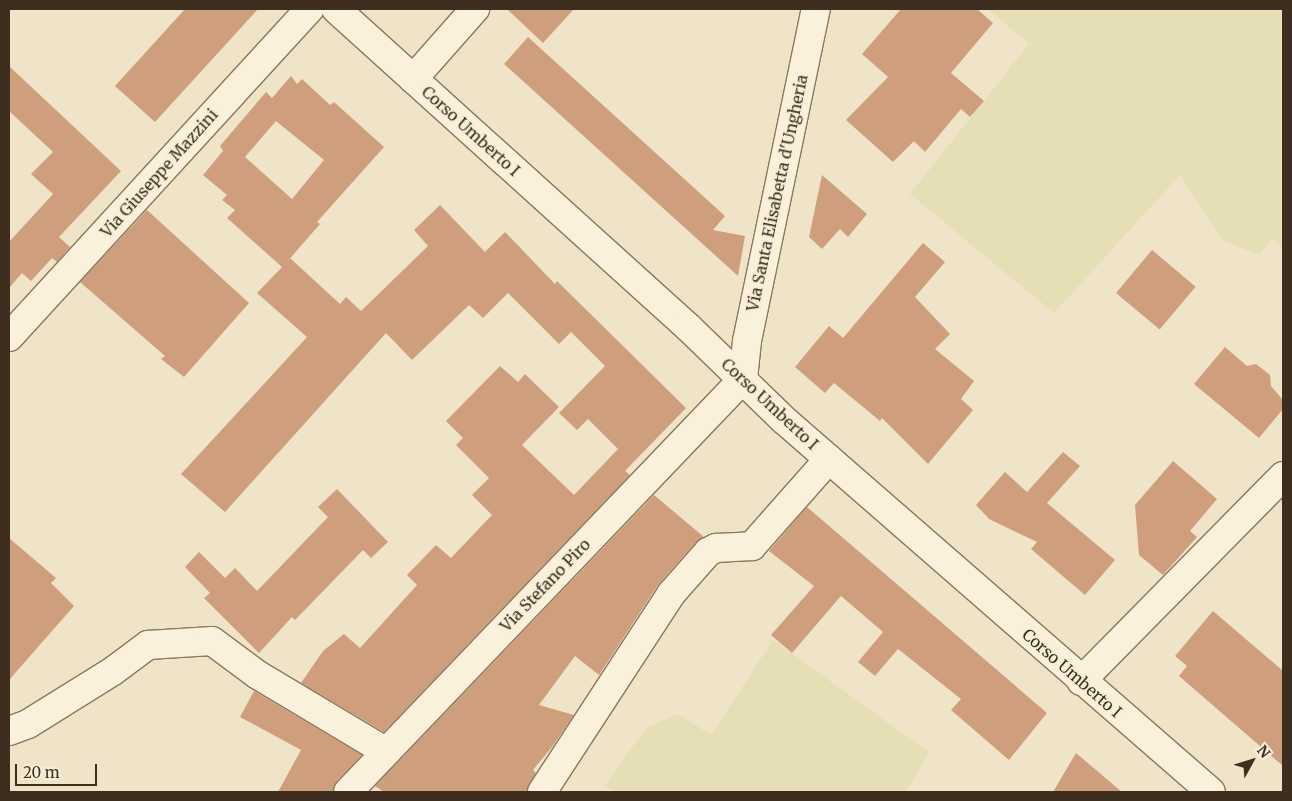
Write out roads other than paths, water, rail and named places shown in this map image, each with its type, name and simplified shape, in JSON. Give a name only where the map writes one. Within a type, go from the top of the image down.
[{"type":"street","name":"Via Giuseppe Mazzini","points":[[9,337],[310,9]]},
{"type":"street","name":"Corso Umberto I","points":[[336,9],[743,379],[784,420],[1081,682],[1211,792]]},
{"type":"street","points":[[413,79],[476,9]]},
{"type":"street","name":"Via Santa Elisabetta d'Ungheria","points":[[743,379],[748,332],[816,9]]},
{"type":"street","name":"Via Stefano Piro","points":[[348,792],[385,751],[743,379]]},
{"type":"street","points":[[542,792],[671,594],[708,552],[716,548],[752,546],[829,459]]},
{"type":"street","points":[[1081,682],[1282,481]]},
{"type":"street","points":[[9,731],[28,724],[113,671],[148,645],[212,641],[258,675],[385,751]]}]
